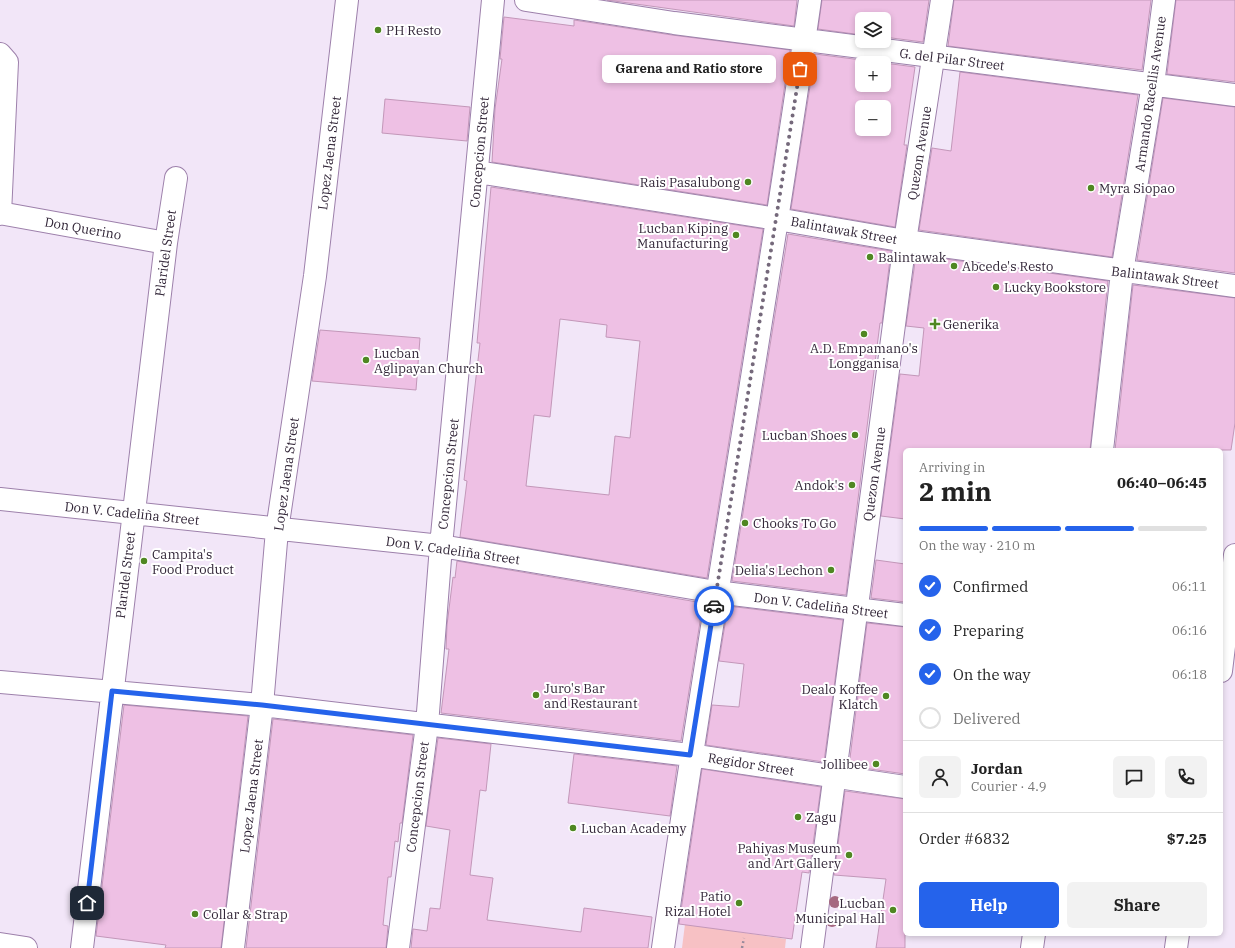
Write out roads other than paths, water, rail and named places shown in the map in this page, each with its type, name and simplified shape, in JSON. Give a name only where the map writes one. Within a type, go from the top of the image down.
[{"type":"street","name":"Lopez Jaena Street","points":[[233,948],[262,705],[277,530],[315,276],[347,0]]},
{"type":"street","name":"Concepcion Street","points":[[398,948],[427,725],[441,546],[478,172],[493,0]]},
{"type":"street","name":"G. del Pilar Street","points":[[526,0],[674,24],[1235,95]]},
{"type":"street","points":[[662,948],[690,755],[777,219],[810,0]]},
{"type":"street","name":"Quezon Avenue","points":[[812,948],[905,241],[942,0]]},
{"type":"street","name":"Armando Racellis Avenue","points":[[1102,448],[1122,272],[1153,84],[1164,0]]},
{"type":"street","points":[[0,214],[4,58]]},
{"type":"street","name":"Balintawak Street","points":[[478,172],[777,219],[905,241],[1122,272],[1235,286]]},
{"type":"street","name":"Plaridel Street","points":[[82,948],[133,513],[166,243],[176,178]]},
{"type":"street","name":"Don Querino","points":[[0,214],[166,243]]},
{"type":"street","name":"Don V. Cadeliña Street","points":[[0,499],[277,530],[441,546],[716,592],[903,615]]},
{"type":"street","points":[[1225,664],[1235,555]]},
{"type":"street","name":"Regidor Street","points":[[0,682],[262,705],[690,755],[903,787]]},
{"type":"street","points":[[1032,948],[1034,936]]},
{"type":"street","points":[[1176,948],[1178,936]]},
{"type":"street","points":[[0,944],[26,948]]},
{"type":"place","name":"PH Resto","points":[[378,30]]},
{"type":"place","name":"Garena and Ratio store","points":[[800,69]]},
{"type":"place","name":"Rais Pasalubong","points":[[748,182]]},
{"type":"place","name":"Myra Siopao","points":[[1091,188]]},
{"type":"place","name":"Lucban Kiping Manufacturing","points":[[736,235]]},
{"type":"place","name":"Balintawak","points":[[870,257]]},
{"type":"place","name":"Abcede's Resto","points":[[954,266]]},
{"type":"place","name":"Lucky Bookstore","points":[[996,287]]},
{"type":"place","name":"Generika","points":[[935,324]]},
{"type":"place","name":"A.D. Empamano's Longganisa","points":[[864,334]]},
{"type":"place","name":"Lucban Aglipayan Church","points":[[366,360]]},
{"type":"place","name":"Lucban Shoes","points":[[855,435]]},
{"type":"place","name":"Andok's","points":[[852,485]]},
{"type":"place","name":"Chooks To Go","points":[[745,523]]},
{"type":"place","name":"Campita's Food Product","points":[[144,561]]},
{"type":"place","name":"Delia's Lechon","points":[[831,570]]},
{"type":"place","name":"Juro's Bar and Restaurant","points":[[536,695]]},
{"type":"place","name":"Dealo Koffee Klatch","points":[[886,696]]},
{"type":"place","name":"Jollibee","points":[[876,764]]},
{"type":"place","name":"Zagu","points":[[798,817]]},
{"type":"place","name":"Lucban Academy","points":[[573,828]]},
{"type":"place","name":"Pahiyas Museum and Art Gallery","points":[[849,855]]},
{"type":"place","name":"Patio Rizal Hotel","points":[[739,903]]},
{"type":"place","name":"Lucban Municipal Hall","points":[[893,910]]},
{"type":"place","name":"Collar & Strap","points":[[195,914]]}]
